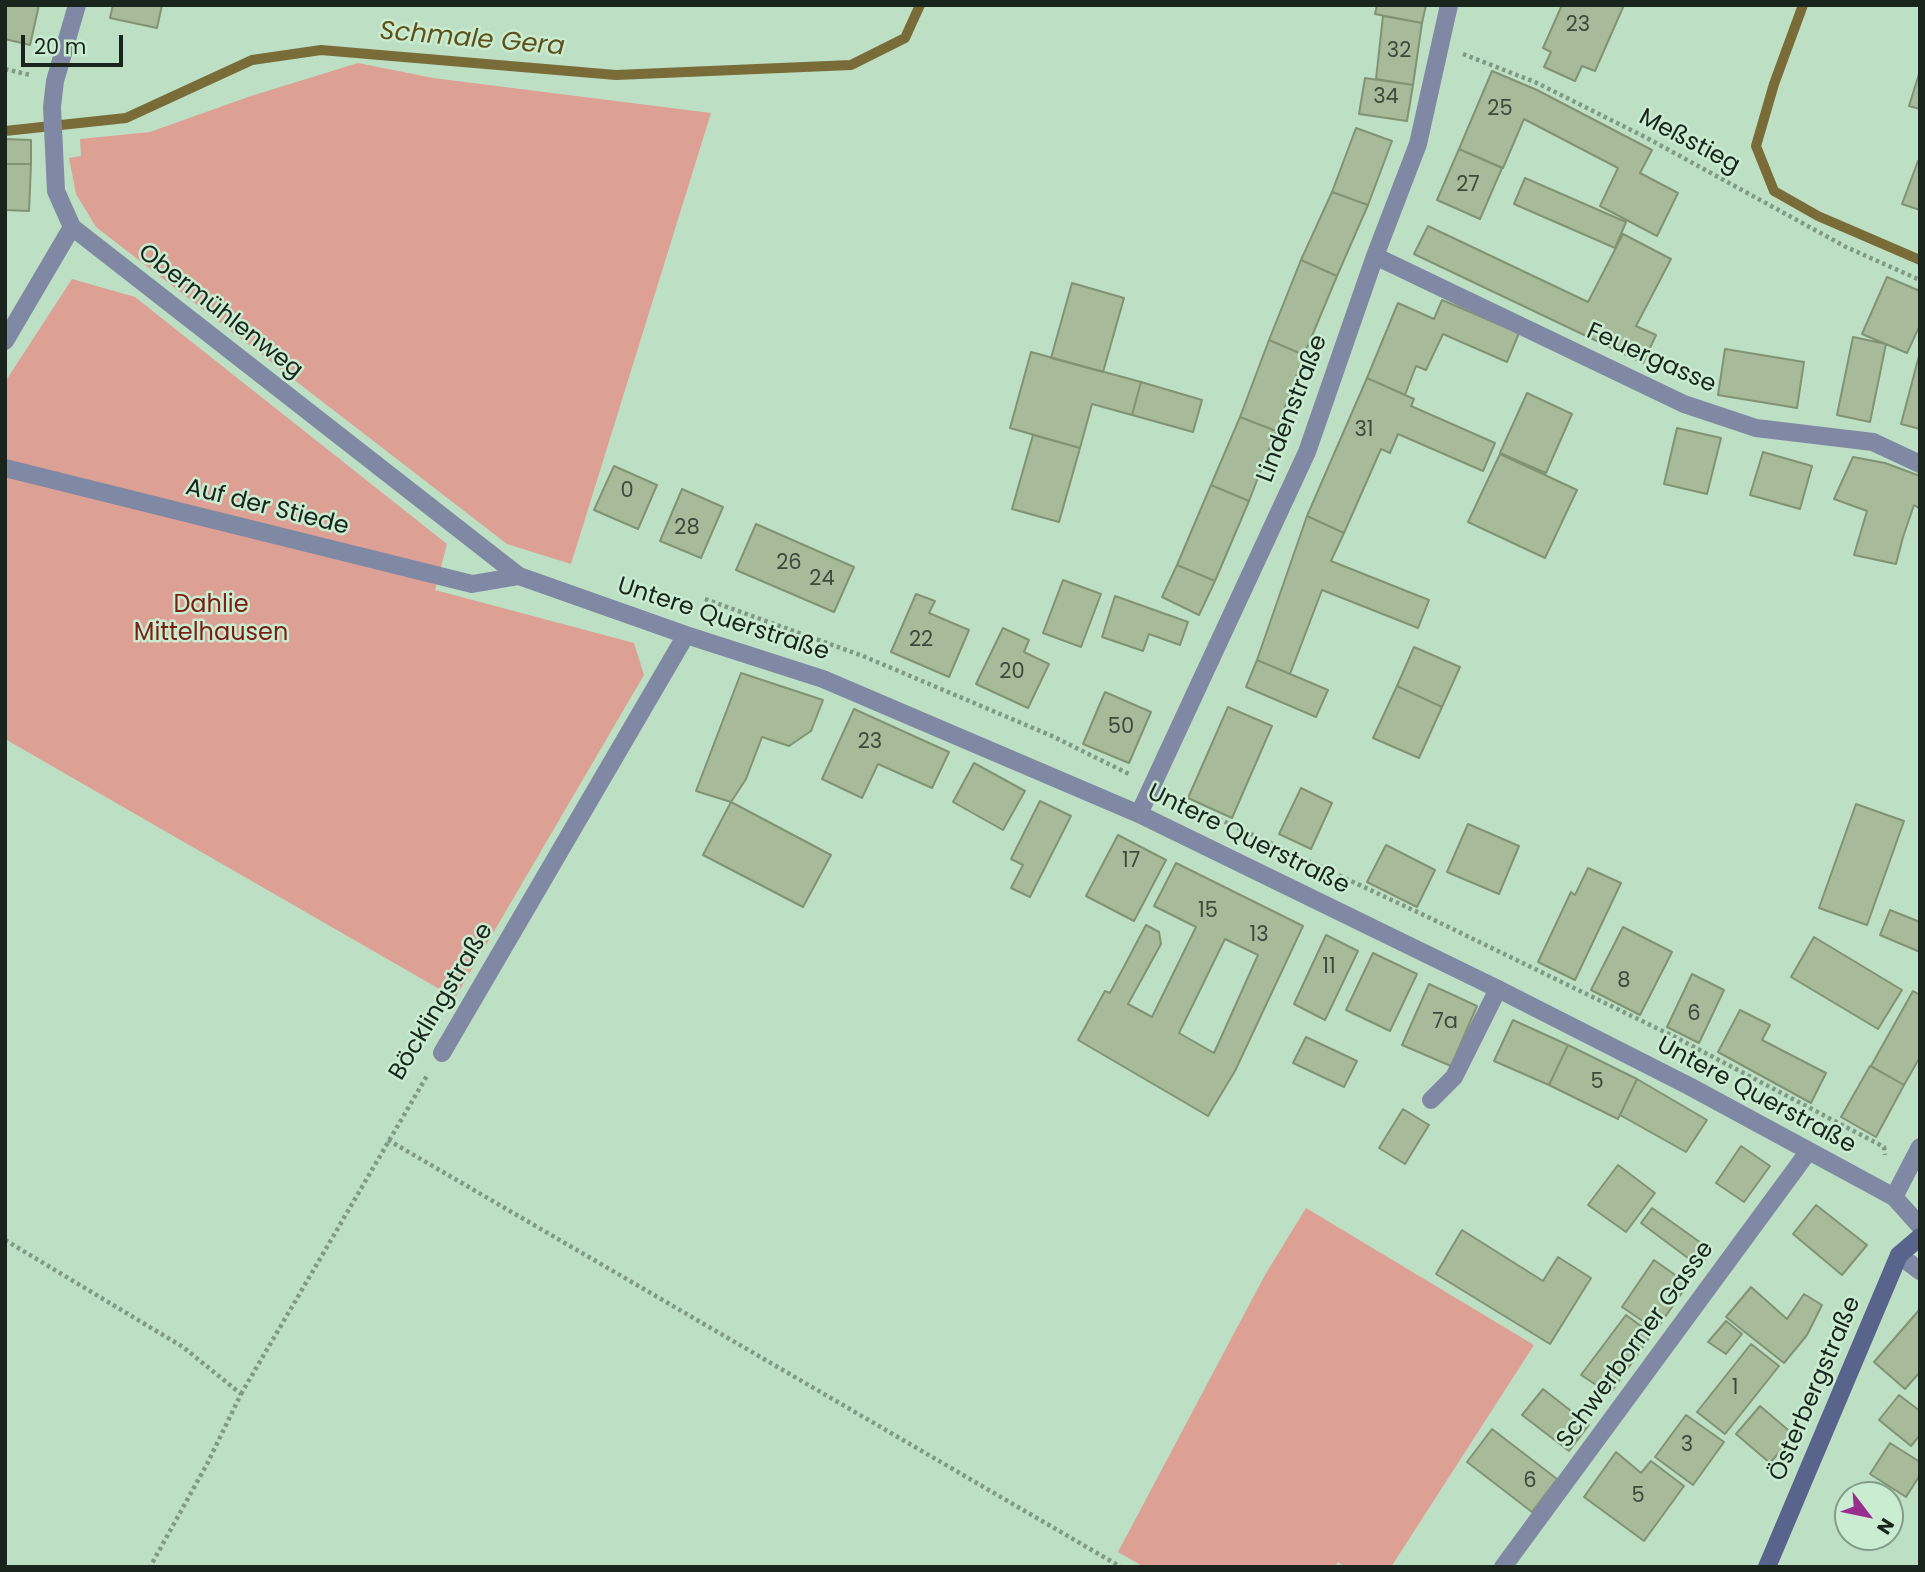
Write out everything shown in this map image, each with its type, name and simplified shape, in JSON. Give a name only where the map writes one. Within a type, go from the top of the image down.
[{"type":"street","name":"Obermühlenweg","points":[[77,5],[55,81],[52,107],[56,191],[72,227],[519,576]]},
{"type":"street","name":"Lindenstraße","points":[[1139,814],[1307,453],[1375,256],[1418,145],[1448,5]]},
{"type":"street","points":[[5,341],[72,227]]},
{"type":"street","name":"Feuergasse","points":[[1375,256],[1684,404],[1756,428],[1873,442],[1920,464]]},
{"type":"street","name":"Auf der Stiede","points":[[5,467],[472,584],[519,576]]},
{"type":"street","name":"Untere Querstraße","points":[[519,576],[686,635],[823,679],[1139,814],[1498,989],[1689,1086],[1894,1197],[1920,1226]]},
{"type":"street","name":"Böcklingstraße","points":[[442,1053],[686,635]]},
{"type":"street","points":[[1431,1100],[1454,1077],[1498,989]]},
{"type":"street","points":[[1894,1197],[1920,1147]]},
{"type":"street","name":"Schwerborner Gasse","points":[[1503,1567],[1808,1152]]},
{"type":"street","name":"Österbergstraße","points":[[1767,1567],[1899,1255],[1920,1237]]},
{"type":"street","points":[[1899,1255],[1920,1271]]},
{"type":"path","name":"Meßstieg","points":[[1438,44],[1535,82],[1647,138],[1846,247],[1920,280]]},
{"type":"path","points":[[705,599],[875,662],[1108,762],[1152,787],[1665,1032],[1884,1147],[1894,1197]]},
{"type":"path","name":"Böcklingstraße","points":[[150,1567],[207,1464],[241,1394],[388,1140],[442,1053]]},
{"type":"path","points":[[388,1140],[1121,1567]]},
{"type":"path","points":[[5,1240],[183,1347],[241,1394]]},
{"type":"green space","points":[[358,63],[433,78],[711,113],[571,564],[507,544],[96,227],[76,194],[69,158],[81,156],[80,139],[150,132],[251,96]]},
{"type":"green space","name":"Dahlie Mittelhausen","points":[[72,279],[135,297],[447,544],[435,590],[634,643],[644,675],[455,998],[5,739],[5,382]]},
{"type":"green space","points":[[1306,1208],[1534,1345],[1391,1567],[1345,1567],[1338,1562],[1335,1567],[1144,1567],[1118,1552],[1265,1275]]},
{"type":"building","points":[[5,5],[39,5],[30,45],[5,39]]},
{"type":"building","points":[[113,5],[162,5],[157,28],[110,18]]},
{"type":"building","points":[[1377,5],[1426,5],[1422,23],[1375,14]]},
{"type":"building","points":[[1562,5],[1624,5],[1595,71],[1582,66],[1575,81],[1544,67],[1551,52],[1543,48]]},
{"type":"building","points":[[1383,16],[1422,23],[1413,85],[1376,79]]},
{"type":"building","points":[[1492,71],[1537,90],[1652,150],[1640,173],[1678,193],[1657,236],[1600,206],[1618,168],[1524,119],[1503,168],[1459,149]]},
{"type":"building","points":[[1920,75],[1920,109],[1909,106]]},
{"type":"building","points":[[1365,78],[1413,85],[1407,121],[1359,114]]},
{"type":"building","points":[[1356,128],[1392,141],[1368,205],[1332,192]]},
{"type":"building","points":[[5,139],[31,140],[31,164],[5,164]]},
{"type":"building","points":[[1459,149],[1502,168],[1480,219],[1437,200]]},
{"type":"building","points":[[1918,161],[1920,162],[1920,210],[1902,204]]},
{"type":"building","points":[[5,164],[31,164],[29,211],[5,210]]},
{"type":"building","points":[[1525,178],[1626,222],[1615,248],[1514,204]]},
{"type":"building","points":[[1332,192],[1368,205],[1337,276],[1301,260]]},
{"type":"building","points":[[1428,226],[1588,302],[1623,234],[1671,259],[1636,326],[1656,335],[1643,363],[1414,254]]},
{"type":"building","points":[[1301,260],[1337,276],[1304,355],[1269,340]]},
{"type":"building","points":[[1887,277],[1920,291],[1920,325],[1907,353],[1862,334]]},
{"type":"building","points":[[1072,283],[1124,298],[1103,372],[1051,358]]},
{"type":"building","points":[[1442,300],[1519,333],[1507,362],[1443,334],[1426,370],[1416,366],[1405,395],[1367,378],[1398,303],[1434,319]]},
{"type":"building","points":[[1853,337],[1886,344],[1870,422],[1837,415]]},
{"type":"building","points":[[1269,340],[1304,355],[1276,431],[1240,417]]},
{"type":"building","points":[[1725,349],[1804,362],[1797,408],[1718,395]]},
{"type":"building","points":[[1031,352],[1141,382],[1132,415],[1092,404],[1080,448],[1010,428]]},
{"type":"building","points":[[1920,352],[1920,429],[1901,424]]},
{"type":"building","points":[[1367,378],[1414,399],[1411,406],[1495,443],[1483,471],[1398,434],[1390,453],[1381,449],[1344,533],[1307,516]]},
{"type":"building","points":[[1141,382],[1202,400],[1193,432],[1132,415]]},
{"type":"building","points":[[1527,393],[1572,414],[1546,473],[1500,453]]},
{"type":"building","points":[[1240,417],[1276,431],[1249,501],[1211,485]]},
{"type":"building","points":[[1677,428],[1721,438],[1707,494],[1664,484]]},
{"type":"building","points":[[1033,435],[1080,448],[1059,522],[1012,509]]},
{"type":"building","points":[[1763,452],[1812,466],[1800,509],[1750,495]]},
{"type":"building","points":[[1500,454],[1577,490],[1545,558],[1468,522]]},
{"type":"building","points":[[1853,457],[1885,463],[1920,476],[1920,509],[1914,505],[1896,564],[1854,555],[1867,511],[1834,499]]},
{"type":"building","points":[[614,466],[657,485],[638,529],[594,510]]},
{"type":"building","points":[[1211,485],[1249,501],[1215,581],[1177,565]]},
{"type":"building","points":[[682,489],[723,507],[701,558],[660,541]]},
{"type":"building","points":[[1307,516],[1344,533],[1331,561],[1429,600],[1418,628],[1322,590],[1290,674],[1257,660]]},
{"type":"building","points":[[756,524],[854,567],[834,612],[736,570]]},
{"type":"building","points":[[1177,565],[1215,581],[1199,615],[1162,597]]},
{"type":"building","points":[[1063,580],[1101,594],[1081,647],[1043,633]]},
{"type":"building","points":[[916,594],[935,601],[929,613],[969,630],[949,677],[891,652]]},
{"type":"building","points":[[1115,596],[1188,622],[1180,645],[1149,634],[1143,651],[1102,637]]},
{"type":"building","points":[[1003,628],[1029,640],[1024,652],[1049,664],[1028,708],[976,684]]},
{"type":"building","points":[[1414,647],[1460,667],[1442,707],[1397,686]]},
{"type":"building","points":[[1257,660],[1328,690],[1316,717],[1246,687]]},
{"type":"building","points":[[741,673],[823,700],[811,731],[789,746],[762,737],[746,779],[731,802],[696,791]]},
{"type":"building","points":[[1397,686],[1442,707],[1419,758],[1373,738]]},
{"type":"building","points":[[1105,692],[1151,712],[1129,763],[1083,744]]},
{"type":"building","points":[[1228,707],[1272,726],[1232,818],[1188,798]]},
{"type":"building","points":[[854,709],[949,752],[932,788],[878,764],[862,798],[822,779]]},
{"type":"building","points":[[974,763],[1025,791],[1003,830],[953,802]]},
{"type":"building","points":[[1301,788],[1332,803],[1311,849],[1279,834]]},
{"type":"building","points":[[1040,801],[1071,816],[1030,897],[1011,888],[1023,865],[1011,859]]},
{"type":"building","points":[[731,802],[831,855],[803,907],[703,855]]},
{"type":"building","points":[[1856,804],[1904,821],[1867,925],[1819,908]]},
{"type":"building","points":[[1468,824],[1519,846],[1499,894],[1447,872]]},
{"type":"building","points":[[1118,835],[1166,860],[1134,921],[1086,896]]},
{"type":"building","points":[[1386,845],[1435,870],[1417,907],[1367,882]]},
{"type":"building","points":[[1176,863],[1303,926],[1235,1071],[1208,1116],[1078,1040],[1105,991],[1110,993],[1146,925],[1159,932],[1161,944],[1128,1004],[1152,1017],[1196,927],[1154,906]],"holes":[[[1225,939],[1258,955],[1214,1053],[1179,1033]]]},
{"type":"building","points":[[1588,868],[1621,883],[1575,980],[1538,962],[1571,892],[1575,895]]},
{"type":"building","points":[[1890,910],[1920,922],[1920,952],[1880,935]]},
{"type":"building","points":[[1623,927],[1672,952],[1640,1015],[1591,990]]},
{"type":"building","points":[[1326,935],[1358,951],[1325,1020],[1294,1004]]},
{"type":"building","points":[[1814,937],[1902,990],[1878,1029],[1791,977]]},
{"type":"building","points":[[1373,953],[1417,974],[1390,1031],[1346,1010]]},
{"type":"building","points":[[1692,974],[1724,990],[1699,1043],[1667,1027]]},
{"type":"building","points":[[1429,984],[1477,1006],[1451,1066],[1402,1045]]},
{"type":"building","points":[[1913,991],[1920,995],[1920,1057],[1904,1085],[1871,1066]]},
{"type":"building","points":[[1740,1010],[1770,1025],[1762,1040],[1826,1073],[1811,1103],[1718,1052]]},
{"type":"building","points":[[1513,1020],[1568,1045],[1549,1085],[1494,1061]]},
{"type":"building","points":[[1306,1037],[1357,1061],[1344,1087],[1293,1063]]},
{"type":"building","points":[[1568,1045],[1637,1079],[1618,1119],[1549,1085]]},
{"type":"building","points":[[1870,1066],[1904,1085],[1876,1137],[1841,1117]]},
{"type":"building","points":[[1637,1079],[1707,1120],[1686,1152],[1620,1115]]},
{"type":"building","points":[[1403,1109],[1429,1125],[1405,1164],[1379,1148]]},
{"type":"building","points":[[1741,1146],[1770,1166],[1744,1202],[1716,1183]]},
{"type":"building","points":[[1618,1165],[1655,1193],[1626,1232],[1588,1205]]},
{"type":"building","points":[[1816,1205],[1867,1245],[1842,1275],[1793,1234]]},
{"type":"building","points":[[1652,1208],[1711,1250],[1700,1267],[1641,1223]]},
{"type":"building","points":[[1462,1230],[1543,1281],[1558,1257],[1591,1278],[1550,1344],[1436,1274]]},
{"type":"building","points":[[1654,1260],[1688,1284],[1656,1330],[1622,1307]]},
{"type":"building","points":[[1751,1287],[1787,1319],[1804,1294],[1822,1305],[1807,1335],[1784,1363],[1726,1317]]},
{"type":"building","points":[[1920,1309],[1920,1372],[1905,1389],[1874,1362]]},
{"type":"building","points":[[1626,1315],[1652,1334],[1610,1394],[1581,1375]]},
{"type":"building","points":[[1726,1321],[1742,1334],[1726,1354],[1708,1342]]},
{"type":"building","points":[[1751,1344],[1779,1366],[1725,1434],[1697,1412]]},
{"type":"building","points":[[1543,1389],[1589,1425],[1569,1451],[1522,1415]]},
{"type":"building","points":[[1899,1395],[1920,1411],[1920,1435],[1911,1446],[1879,1420]]},
{"type":"building","points":[[1760,1406],[1794,1435],[1770,1463],[1736,1434]]},
{"type":"building","points":[[1686,1415],[1724,1442],[1693,1485],[1655,1457]]},
{"type":"building","points":[[1492,1429],[1557,1479],[1532,1512],[1467,1462]]},
{"type":"building","points":[[1890,1443],[1920,1462],[1920,1475],[1906,1497],[1904,1481],[1881,1481],[1870,1474]]},
{"type":"building","points":[[1616,1452],[1641,1473],[1651,1461],[1684,1486],[1644,1541],[1584,1497]]},
{"type":"waterway","name":"Schmale Gera","points":[[5,131],[126,118],[252,60],[321,50],[616,75],[851,65],[905,38],[920,5]]},
{"type":"waterway","name":"Schmale Gera","points":[[1803,5],[1774,84],[1756,146],[1774,191],[1818,216],[1920,260]]}]
